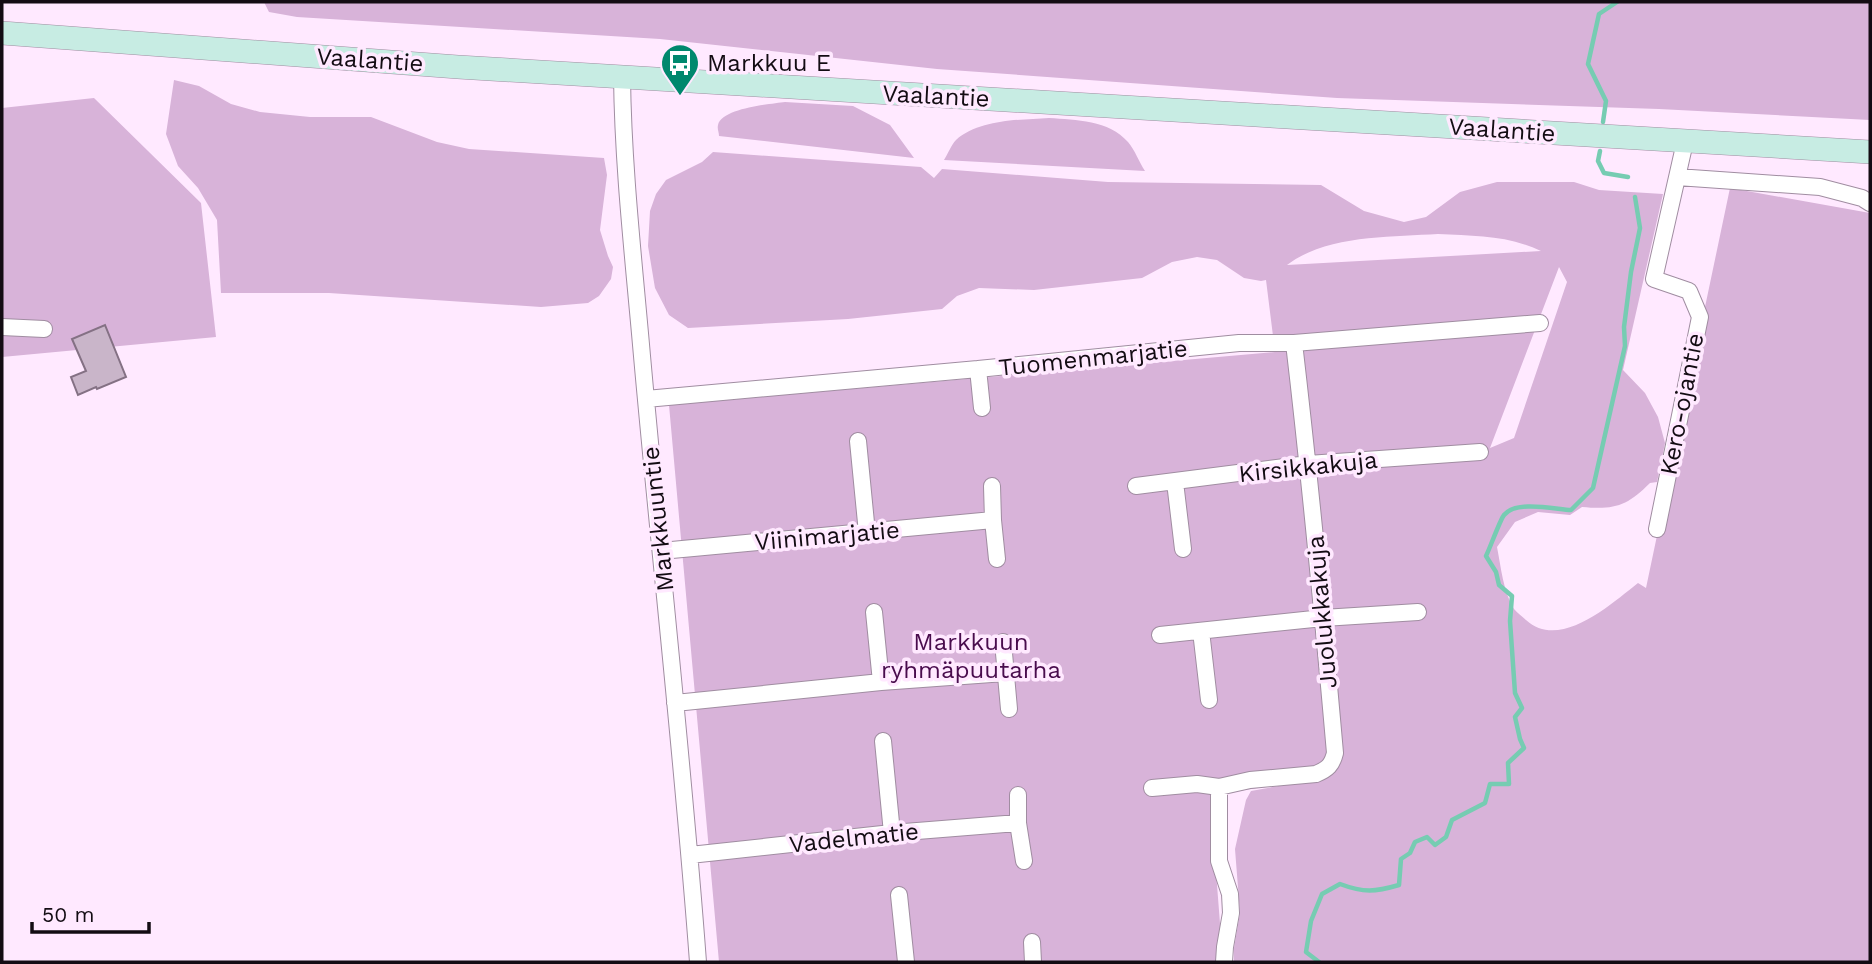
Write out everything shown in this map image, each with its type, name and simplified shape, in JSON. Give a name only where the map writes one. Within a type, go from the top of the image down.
[{"type":"street","name":"Vaalantie","points":[[2,33],[458,67],[1870,152]]},
{"type":"street","name":"Markkuuntie","points":[[622,76],[622,132],[698,962]]},
{"type":"street","name":"Kero-ojantie","points":[[1657,529],[1700,317],[1689,290],[1654,279],[1685,142]]},
{"type":"street","points":[[1677,177],[1820,187],[1862,198],[1870,203]]},
{"type":"street","name":"Tuomenmarjatie","points":[[646,399],[1239,342],[1294,343],[1540,323]]},
{"type":"street","points":[[2,327],[44,329]]},
{"type":"street","name":"Juolukkakuja","points":[[1153,789],[1197,784],[1219,787],[1250,780],[1316,774],[1332,764],[1335,753],[1323,618],[1294,343]]},
{"type":"street","points":[[978,369],[982,408]]},
{"type":"street","points":[[858,441],[867,533]]},
{"type":"street","name":"Kirsikkakuja","points":[[1136,486],[1308,464],[1480,452]]},
{"type":"street","points":[[1175,482],[1183,549]]},
{"type":"street","points":[[992,486],[997,559]]},
{"type":"street","name":"Viinimarjatie","points":[[661,551],[993,520]]},
{"type":"street","points":[[874,612],[881,682]]},
{"type":"street","points":[[1160,635],[1323,618],[1418,612]]},
{"type":"street","points":[[1201,631],[1209,700]]},
{"type":"street","points":[[1003,642],[1009,709]]},
{"type":"street","points":[[675,703],[881,682],[1005,673]]},
{"type":"street","points":[[883,741],[892,833]]},
{"type":"street","points":[[1219,787],[1219,861],[1230,894],[1231,913],[1224,962]]},
{"type":"street","points":[[1018,795],[1018,823],[1024,861]]},
{"type":"street","name":"Vadelmatie","points":[[690,855],[892,833],[1018,823]]},
{"type":"street","points":[[899,895],[906,962]]},
{"type":"street","points":[[1032,942],[1033,962]]},
{"type":"green space","points":[[264,2],[1870,2],[1870,120],[1659,109],[1337,98],[937,69],[660,39],[297,17],[269,12]]},
{"type":"green space","points":[[174,80],[199,86],[231,104],[260,112],[310,117],[371,117],[437,142],[469,149],[604,158],[607,175],[600,230],[613,267],[611,279],[599,296],[588,303],[541,307],[329,293],[221,293],[217,220],[198,188],[178,166],[166,134]]},
{"type":"green space","points":[[94,98],[201,203],[216,337],[2,357],[2,108]]},
{"type":"green space","points":[[785,102],[853,106],[890,125],[914,158],[719,136],[718,125],[721,119],[728,115],[748,108]]},
{"type":"green space","points":[[1049,118],[1092,122],[1111,129],[1128,142],[1145,171],[944,160],[956,140],[977,128],[1013,120]]},
{"type":"green space","name":"Markkuun ryhmäpuutarha","points":[[713,152],[921,167],[934,178],[942,169],[1108,182],[1321,185],[1364,211],[1404,222],[1426,217],[1460,192],[1497,182],[1574,182],[1599,190],[1663,194],[1623,370],[1645,393],[1658,417],[1665,443],[1657,482],[1650,483],[1620,505],[1603,508],[1582,507],[1570,515],[1538,512],[1515,522],[1497,547],[1505,587],[1514,609],[1539,628],[1554,630],[1585,621],[1638,583],[1646,588],[1730,188],[1870,213],[1870,962],[1234,962],[1240,913],[1235,849],[1246,800],[1251,791],[1307,781],[1210,795],[1223,962],[719,962],[669,405],[1275,352],[1266,280],[1244,278],[1217,260],[1197,257],[1172,262],[1142,278],[1034,290],[979,288],[957,296],[942,309],[848,319],[688,328],[669,315],[655,288],[648,246],[650,211],[656,194],[666,180],[702,162]],"holes":[[[1438,234],[1503,239],[1541,251],[1287,265],[1303,255],[1339,243],[1379,237]],[[1559,267],[1567,282],[1514,438],[1490,448]]]},
{"type":"building","points":[[105,325],[126,377],[78,395],[71,377],[86,371],[72,339]]},
{"type":"waterway","points":[[1603,122],[1606,101],[1588,64],[1599,14],[1617,2]]},
{"type":"waterway","points":[[1600,151],[1598,161],[1604,173],[1628,177]]},
{"type":"waterway","points":[[1319,962],[1306,952],[1311,921],[1322,894],[1340,884],[1370,890],[1399,885],[1401,859],[1410,853],[1415,842],[1427,837],[1435,845],[1446,837],[1452,820],[1485,803],[1490,784],[1509,784],[1508,763],[1524,748],[1515,717],[1522,708],[1515,693],[1510,621],[1512,596],[1499,585],[1496,572],[1486,556],[1502,518],[1510,510],[1526,507],[1571,510],[1593,488],[1625,346],[1624,327],[1640,228],[1635,197]]},
{"type":"place","name":"Markkuu E","points":[[680,97]]}]
